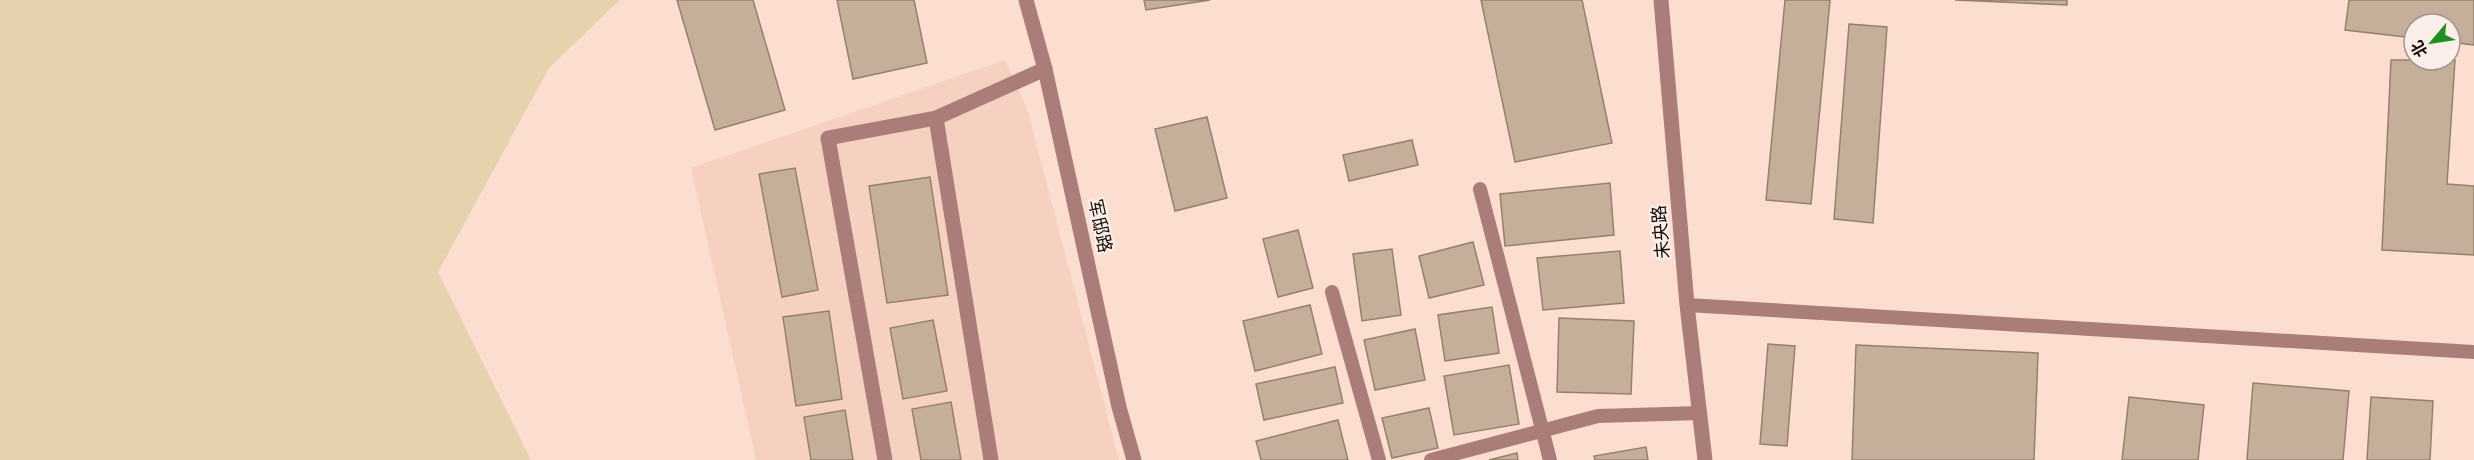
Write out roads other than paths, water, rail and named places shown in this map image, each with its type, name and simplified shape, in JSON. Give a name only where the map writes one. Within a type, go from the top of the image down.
[{"type":"street","name":"军邸路","points":[[1026,0],[1045,69],[1119,406],[1134,460]]},
{"type":"street","name":"未央路","points":[[1661,0],[1687,305],[1705,460]]},
{"type":"street","points":[[885,460],[828,138],[936,118],[1045,69]]},
{"type":"street","points":[[936,118],[991,460]]},
{"type":"lane","points":[[1480,189],[1551,460]]},
{"type":"lane","points":[[1332,292],[1379,460]]},
{"type":"lane","points":[[1687,305],[2474,352]]},
{"type":"lane","points":[[1431,460],[1598,416],[1700,413]]}]
